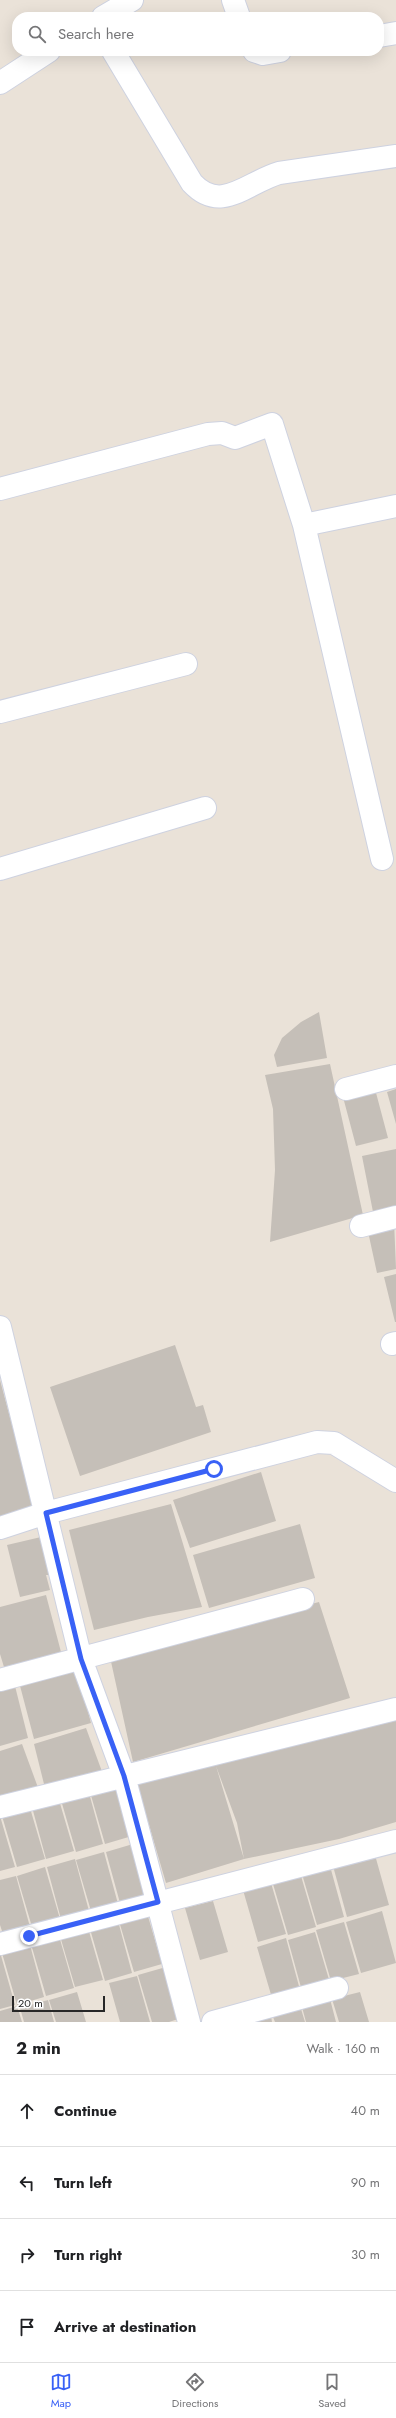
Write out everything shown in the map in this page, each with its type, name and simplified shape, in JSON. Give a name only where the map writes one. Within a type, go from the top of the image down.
[{"type":"street","points":[[112,12],[132,0]]},
{"type":"street","points":[[233,0],[237,12]]},
{"type":"street","points":[[384,35],[396,33]]},
{"type":"street","points":[[0,83],[41,56]]},
{"type":"street","points":[[116,56],[192,183],[202,193],[217,198],[229,195],[261,178],[279,173],[396,156]]},
{"type":"street","points":[[0,489],[208,434],[222,433],[235,438],[272,424],[304,525],[382,859]]},
{"type":"street","points":[[304,525],[396,506]]},
{"type":"street","points":[[0,712],[186,664]]},
{"type":"street","points":[[0,869],[205,808]]},
{"type":"street","points":[[346,1089],[396,1076]]},
{"type":"street","points":[[361,1226],[396,1217]]},
{"type":"street","points":[[0,1327],[81,1659],[124,1776],[190,2022]]},
{"type":"street","points":[[0,1528],[46,1513],[317,1442],[334,1443],[396,1481]]},
{"type":"street","points":[[0,1680],[303,1599]]},
{"type":"street","points":[[0,1806],[396,1709]]},
{"type":"street","points":[[0,1944],[396,1841]]},
{"type":"street","points":[[213,2022],[337,1988]]},
{"type":"building","points":[[319,1012],[327,1058],[277,1067],[274,1055],[282,1038],[301,1022]]},
{"type":"building","points":[[330,1064],[363,1215],[270,1242],[275,1170],[273,1109],[265,1075]]},
{"type":"building","points":[[375,1089],[388,1138],[356,1146],[343,1097]]},
{"type":"building","points":[[396,1089],[396,1124],[387,1092]]},
{"type":"building","points":[[396,1149],[396,1213],[374,1217],[362,1156]]},
{"type":"building","points":[[394,1221],[396,1269],[377,1273],[367,1227]]},
{"type":"building","points":[[396,1274],[396,1322],[395,1322],[384,1277]]},
{"type":"building","points":[[175,1345],[196,1407],[203,1405],[211,1432],[80,1476],[50,1387]]},
{"type":"building","points":[[0,1380],[35,1511],[0,1520]]},
{"type":"building","points":[[261,1472],[276,1521],[190,1548],[173,1500]]},
{"type":"building","points":[[171,1504],[202,1607],[148,1617],[94,1630],[69,1530]]},
{"type":"building","points":[[300,1524],[315,1578],[209,1608],[193,1555]]},
{"type":"building","points":[[41,1537],[50,1575],[46,1575],[50,1590],[20,1597],[7,1545]]},
{"type":"building","points":[[46,1595],[61,1652],[4,1667],[0,1654],[0,1607]]},
{"type":"building","points":[[319,1602],[350,1698],[133,1762],[110,1657]]},
{"type":"building","points":[[76,1666],[91,1723],[34,1739],[19,1682]]},
{"type":"building","points":[[14,1682],[28,1738],[0,1746],[0,1685]]},
{"type":"building","points":[[396,1715],[396,1822],[339,1839],[244,1859],[166,1883],[137,1784]],"holes":[[[216,1766],[237,1823],[244,1859]]]},
{"type":"building","points":[[86,1728],[104,1777],[46,1792],[34,1744]]},
{"type":"building","points":[[22,1744],[40,1793],[0,1804],[0,1751]]},
{"type":"building","points":[[118,1784],[132,1836],[105,1844],[90,1792]]},
{"type":"building","points":[[89,1793],[103,1844],[76,1852],[61,1800]]},
{"type":"building","points":[[59,1800],[74,1851],[46,1859],[32,1807]]},
{"type":"building","points":[[30,1808],[45,1859],[17,1867],[2,1816]]},
{"type":"building","points":[[0,1816],[15,1867],[0,1871]]},
{"type":"building","points":[[133,1844],[148,1895],[120,1903],[106,1852]]},
{"type":"building","points":[[104,1852],[118,1904],[91,1911],[76,1860]]},
{"type":"building","points":[[375,1855],[389,1905],[347,1917],[333,1866]]},
{"type":"building","points":[[75,1859],[89,1911],[61,1919],[47,1867]]},
{"type":"building","points":[[330,1866],[344,1917],[317,1925],[302,1874]]},
{"type":"building","points":[[45,1867],[60,1919],[32,1927],[17,1876]]},
{"type":"building","points":[[16,1876],[30,1927],[3,1934],[0,1925],[0,1880]]},
{"type":"building","points":[[301,1876],[316,1927],[288,1935],[273,1884]]},
{"type":"building","points":[[271,1883],[286,1934],[258,1942],[243,1890]]},
{"type":"building","points":[[213,1901],[228,1952],[200,1960],[185,1908]]},
{"type":"building","points":[[382,1911],[396,1963],[361,1973],[346,1922]]},
{"type":"building","points":[[147,1913],[162,1964],[134,1972],[119,1921]]},
{"type":"building","points":[[118,1921],[132,1973],[105,1981],[90,1929]]},
{"type":"building","points":[[344,1922],[359,1974],[331,1981],[316,1930]]},
{"type":"building","points":[[88,1928],[103,1980],[75,1987],[60,1936]]},
{"type":"building","points":[[315,1932],[330,1983],[302,1991],[288,1940]]},
{"type":"building","points":[[59,1936],[74,1988],[46,1996],[31,1944]]},
{"type":"building","points":[[286,1938],[300,1990],[272,1998],[257,1947]]},
{"type":"building","points":[[30,1945],[44,1997],[17,2005],[2,1953]]},
{"type":"building","points":[[0,1952],[15,2005],[0,2009]]},
{"type":"building","points":[[166,1967],[181,2018],[169,2022],[152,2022],[138,1975]]},
{"type":"building","points":[[137,1976],[150,2022],[120,2022],[109,1983]]},
{"type":"building","points":[[77,1992],[86,2022],[56,2022],[49,2000]]},
{"type":"building","points":[[360,1992],[369,2022],[339,2022],[332,1999]]},
{"type":"building","points":[[330,1999],[336,2022],[306,2022],[302,2007]]},
{"type":"building","points":[[48,2000],[54,2022],[24,2022],[20,2008]]},
{"type":"building","points":[[17,2006],[22,2022],[0,2022],[0,2011]]},
{"type":"building","points":[[301,2009],[305,2022],[275,2022],[273,2017]]},
{"type":"building","points":[[271,2016],[272,2022],[253,2022]]},
{"type":"route","points":[[29,1936],[158,1902],[124,1776],[81,1659],[46,1513],[214,1469]]}]
